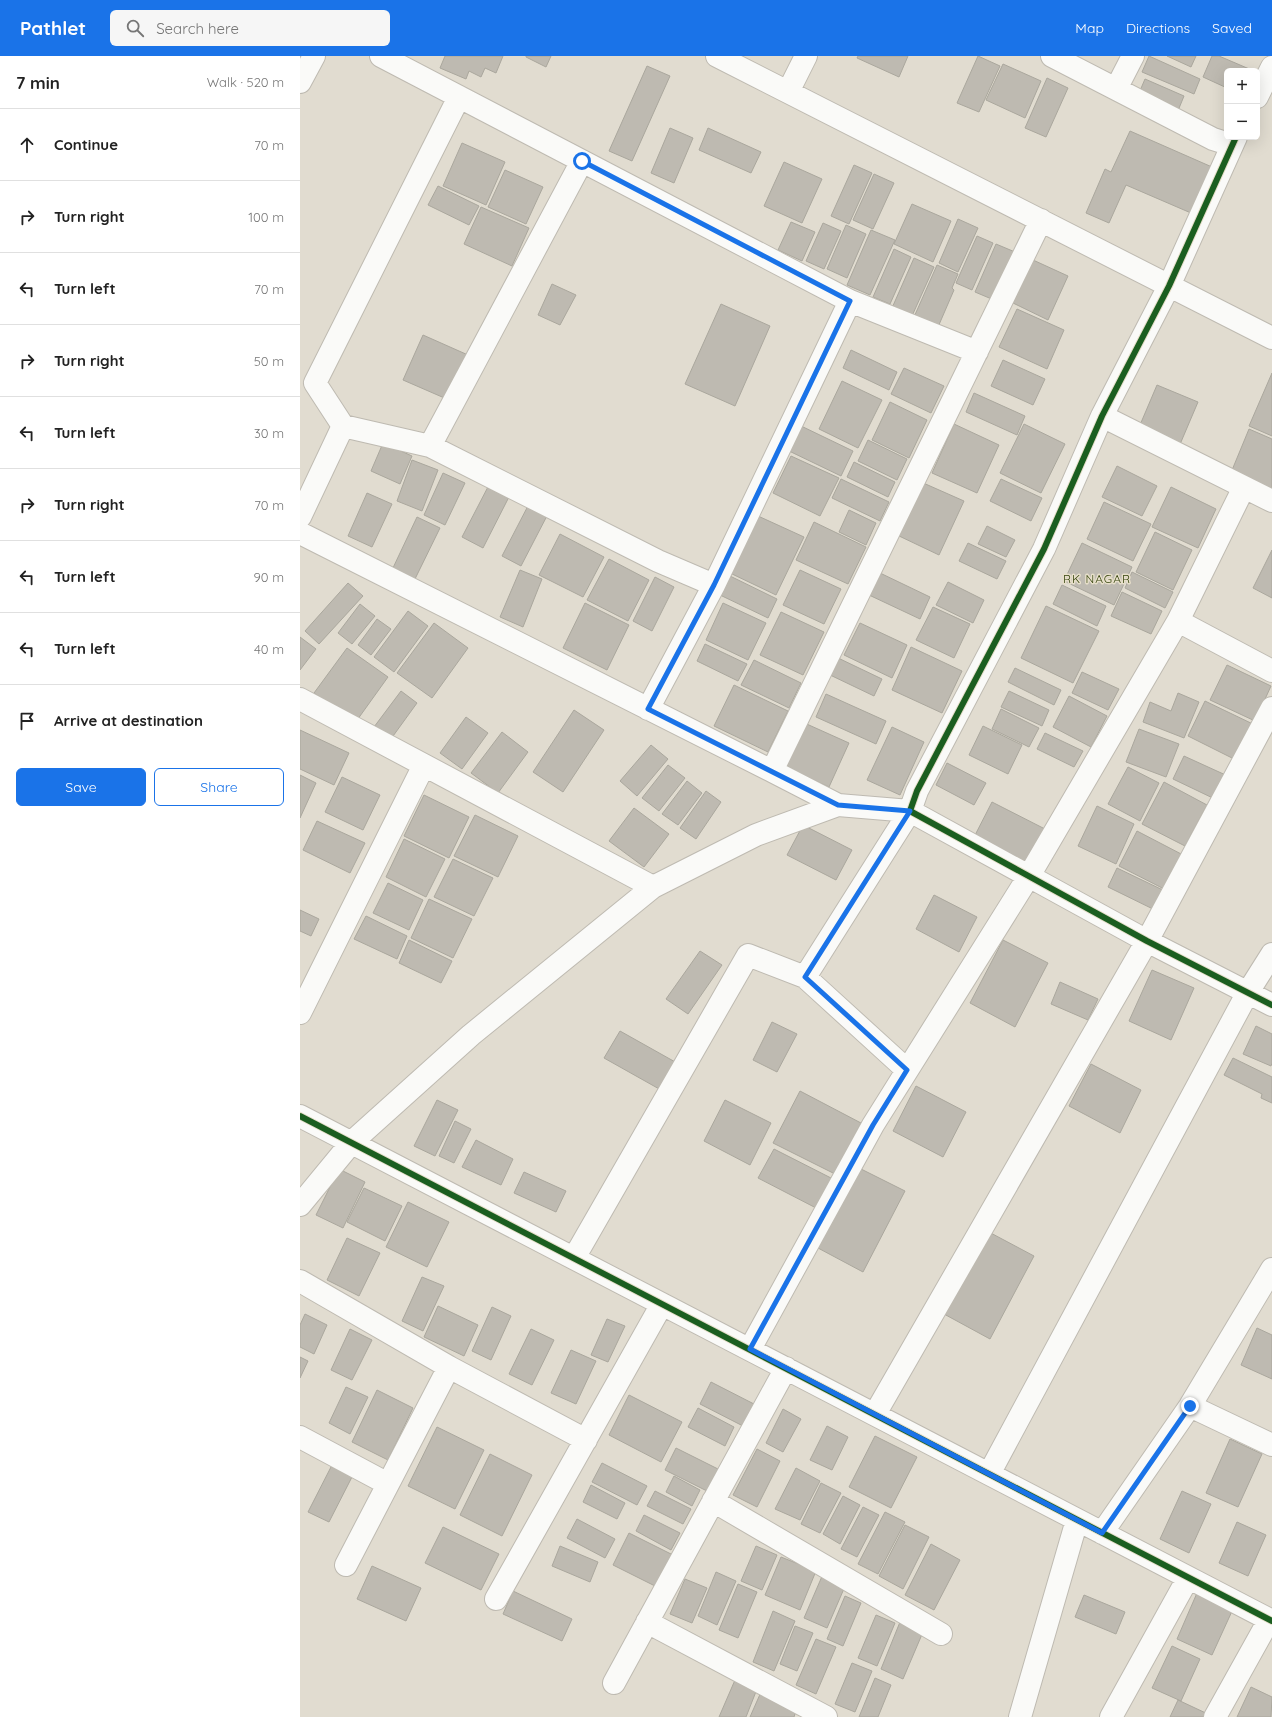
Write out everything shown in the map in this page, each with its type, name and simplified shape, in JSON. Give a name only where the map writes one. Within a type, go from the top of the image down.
[{"type":"street","points":[[300,82],[314,56]]},
{"type":"street","points":[[381,56],[850,301],[977,352]]},
{"type":"street","points":[[717,56],[1272,338]]},
{"type":"street","points":[[788,92],[806,56]]},
{"type":"street","points":[[805,977],[910,811],[917,791],[1044,549],[1102,416],[1169,286],[1234,141],[1213,139],[1052,56]]},
{"type":"street","points":[[1116,89],[1133,56]]},
{"type":"street","points":[[1260,91],[1272,67]]},
{"type":"street","points":[[459,97],[315,383],[343,426],[430,446],[658,561],[714,585]]},
{"type":"street","points":[[430,446],[582,161]]},
{"type":"street","points":[[772,771],[1041,220]]},
{"type":"street","points":[[648,709],[714,585],[850,301]]},
{"type":"street","points":[[1102,416],[1272,501]]},
{"type":"street","points":[[300,517],[343,426]]},
{"type":"street","points":[[750,1349],[873,1125],[1028,876],[1178,621],[1244,487]]},
{"type":"street","points":[[300,533],[838,805],[910,811],[1147,941],[1272,1005]]},
{"type":"street","points":[[1178,621],[1272,671]]},
{"type":"street","points":[[302,706],[424,765],[653,887]]},
{"type":"street","points":[[875,1414],[1147,941],[1272,708]]},
{"type":"street","points":[[300,1013],[424,765]]},
{"type":"street","points":[[300,1205],[352,1142],[471,1035],[653,887],[756,835],[838,805]]},
{"type":"street","points":[[989,1474],[1248,992],[1272,954]]},
{"type":"street","points":[[574,1258],[748,955],[805,977],[907,1070]]},
{"type":"street","points":[[300,1116],[1271,1621],[1215,1717]]},
{"type":"street","points":[[1102,1533],[1190,1406],[1272,1269]]},
{"type":"street","points":[[300,1281],[449,1367],[586,1440]]},
{"type":"street","points":[[496,1599],[662,1304]]},
{"type":"street","points":[[346,1565],[449,1367]]},
{"type":"street","points":[[614,1683],[712,1501],[786,1368]]},
{"type":"street","points":[[1190,1406],[1272,1445]]},
{"type":"street","points":[[300,1437],[388,1484]]},
{"type":"street","points":[[712,1501],[941,1634]]},
{"type":"street","points":[[1020,1717],[1077,1520]]},
{"type":"street","points":[[1111,1717],[1188,1578]]},
{"type":"street","points":[[647,1622],[826,1717]]},
{"type":"building","points":[[445,56],[503,56],[496,73],[485,68],[481,77],[469,71],[466,79],[440,68]]},
{"type":"building","points":[[526,56],[551,56],[546,67]]},
{"type":"building","points":[[858,56],[908,56],[899,77],[857,58]]},
{"type":"building","points":[[978,56],[1000,66],[979,112],[957,103]]},
{"type":"building","points":[[1149,56],[1200,79],[1194,94],[1142,72]]},
{"type":"building","points":[[1167,56],[1196,56],[1191,67]]},
{"type":"building","points":[[1212,56],[1219,56],[1247,68],[1224,68],[1224,87],[1203,77]]},
{"type":"building","points":[[1003,64],[1041,81],[1025,118],[986,100]]},
{"type":"building","points":[[647,66],[670,76],[632,161],[609,151]]},
{"type":"building","points":[[1047,78],[1068,88],[1046,137],[1025,128]]},
{"type":"building","points":[[1145,79],[1184,96],[1175,118],[1136,100]]},
{"type":"building","points":[[670,128],[693,138],[674,183],[651,173]]},
{"type":"building","points":[[708,128],[761,152],[751,173],[699,150]]},
{"type":"building","points":[[1130,131],[1212,167],[1191,213],[1126,185],[1109,223],[1086,213],[1105,169],[1111,172]]},
{"type":"building","points":[[462,143],[505,162],[486,205],[443,186]]},
{"type":"building","points":[[784,162],[822,179],[802,223],[764,206]]},
{"type":"building","points":[[854,165],[872,173],[849,224],[831,216]]},
{"type":"building","points":[[505,170],[543,187],[526,224],[488,207]]},
{"type":"building","points":[[874,174],[894,183],[873,229],[853,220]]},
{"type":"building","points":[[438,186],[479,206],[469,225],[428,205]]},
{"type":"building","points":[[912,204],[951,221],[933,262],[894,244]]},
{"type":"building","points":[[481,207],[529,228],[512,266],[464,244]]},
{"type":"building","points":[[958,219],[978,228],[958,272],[939,263]]},
{"type":"building","points":[[791,222],[815,232],[802,261],[778,250]]},
{"type":"building","points":[[823,223],[841,231],[824,269],[806,261]]},
{"type":"building","points":[[846,225],[866,234],[847,278],[827,269]]},
{"type":"building","points":[[871,230],[895,240],[870,295],[847,285]]},
{"type":"building","points":[[977,236],[993,243],[972,290],[956,283]]},
{"type":"building","points":[[996,244],[1015,252],[994,300],[975,292]]},
{"type":"building","points":[[894,249],[911,257],[890,304],[873,297]]},
{"type":"building","points":[[914,258],[934,267],[912,316],[892,308]]},
{"type":"building","points":[[1033,260],[1068,276],[1048,320],[1013,303]]},
{"type":"building","points":[[937,265],[958,274],[952,288],[954,290],[938,327],[914,317]]},
{"type":"building","points":[[552,284],[576,295],[560,325],[538,315]]},
{"type":"building","points":[[721,304],[770,326],[735,406],[685,384]]},
{"type":"building","points":[[1017,309],[1064,330],[1047,369],[999,347]]},
{"type":"building","points":[[423,335],[468,355],[449,400],[403,380]]},
{"type":"building","points":[[851,350],[897,372],[889,390],[843,368]]},
{"type":"building","points":[[1003,360],[1045,379],[1033,405],[991,386]]},
{"type":"building","points":[[904,368],[944,386],[931,413],[891,394]]},
{"type":"building","points":[[1272,373],[1272,436],[1249,426]]},
{"type":"building","points":[[842,381],[882,400],[858,448],[819,429]]},
{"type":"building","points":[[1157,385],[1198,402],[1178,449],[1137,432]]},
{"type":"building","points":[[974,393],[1025,416],[1017,435],[966,412]]},
{"type":"building","points":[[890,402],[927,420],[909,458],[872,440]]},
{"type":"building","points":[[954,424],[999,445],[977,493],[932,473]]},
{"type":"building","points":[[1024,424],[1065,444],[1041,493],[1000,473]]},
{"type":"building","points":[[799,425],[853,451],[841,476],[787,450]]},
{"type":"building","points":[[1249,429],[1272,439],[1272,493],[1230,475]]},
{"type":"building","points":[[868,440],[907,459],[897,480],[858,461]]},
{"type":"building","points":[[383,443],[412,456],[400,484],[371,471]]},
{"type":"building","points":[[791,456],[839,478],[820,516],[773,493]]},
{"type":"building","points":[[412,460],[438,470],[422,511],[397,501]]},
{"type":"building","points":[[854,462],[895,482],[888,497],[847,477]]},
{"type":"building","points":[[1117,466],[1157,486],[1142,516],[1102,497]]},
{"type":"building","points":[[443,473],[465,483],[445,525],[424,515]]},
{"type":"building","points":[[841,479],[889,502],[880,521],[832,498]]},
{"type":"building","points":[[1001,479],[1042,498],[1031,521],[990,501]]},
{"type":"building","points":[[921,482],[964,501],[939,555],[897,535]]},
{"type":"building","points":[[490,483],[511,493],[483,548],[462,537]]},
{"type":"building","points":[[1171,487],[1216,509],[1198,548],[1152,527]]},
{"type":"building","points":[[367,493],[392,504],[372,547],[348,536]]},
{"type":"building","points":[[530,502],[549,512],[521,566],[502,556]]},
{"type":"building","points":[[1104,502],[1151,524],[1133,561],[1087,539]]},
{"type":"building","points":[[849,510],[876,523],[866,545],[839,532]]},
{"type":"building","points":[[758,516],[804,537],[776,595],[730,573]]},
{"type":"building","points":[[417,517],[440,528],[414,581],[392,570]]},
{"type":"building","points":[[814,522],[866,547],[848,584],[796,560]]},
{"type":"building","points":[[987,526],[1015,540],[1006,557],[978,544]]},
{"type":"building","points":[[1155,532],[1192,550],[1173,590],[1136,572]]},
{"type":"building","points":[[560,534],[604,557],[583,597],[539,575]]},
{"type":"building","points":[[968,543],[1006,561],[997,579],[959,561]]},
{"type":"building","points":[[1082,543],[1132,567],[1114,605],[1064,581]]},
{"type":"building","points":[[1272,550],[1272,598],[1253,588]]},
{"type":"building","points":[[609,559],[649,580],[628,621],[587,600]]},
{"type":"building","points":[[520,570],[542,579],[523,627],[500,617]]},
{"type":"building","points":[[800,570],[841,589],[824,624],[783,605]]},
{"type":"building","points":[[1132,572],[1173,592],[1165,608],[1125,588]]},
{"type":"building","points":[[880,573],[930,597],[920,619],[869,595]]},
{"type":"building","points":[[730,576],[777,599],[768,618],[720,595]]},
{"type":"building","points":[[655,577],[674,587],[652,631],[633,621]]},
{"type":"building","points":[[948,582],[984,600],[973,623],[936,605]]},
{"type":"building","points":[[348,583],[363,596],[319,644],[305,631]]},
{"type":"building","points":[[1062,585],[1106,606],[1097,626],[1053,604]]},
{"type":"building","points":[[1122,592],[1162,611],[1151,634],[1111,616]]},
{"type":"building","points":[[585,603],[629,625],[607,670],[563,648]]},
{"type":"building","points":[[723,603],[766,623],[748,660],[706,640]]},
{"type":"building","points":[[360,604],[375,616],[352,644],[338,633]]},
{"type":"building","points":[[1046,606],[1099,631],[1073,683],[1021,658]]},
{"type":"building","points":[[933,607],[970,624],[954,658],[916,640]]},
{"type":"building","points":[[408,611],[428,626],[394,672],[374,657]]},
{"type":"building","points":[[781,612],[824,632],[803,675],[760,655]]},
{"type":"building","points":[[377,619],[391,629],[371,655],[358,645]]},
{"type":"building","points":[[434,623],[468,648],[432,698],[397,673]]},
{"type":"building","points":[[860,623],[907,645],[892,678],[844,655]]},
{"type":"building","points":[[300,637],[316,649],[300,670]]},
{"type":"building","points":[[705,644],[747,664],[738,681],[697,661]]},
{"type":"building","points":[[911,647],[962,671],[942,713],[892,690]]},
{"type":"building","points":[[347,648],[388,677],[355,723],[314,693]]},
{"type":"building","points":[[836,657],[882,679],[874,696],[828,674]]},
{"type":"building","points":[[754,660],[801,683],[789,708],[741,685]]},
{"type":"building","points":[[1227,665],[1271,686],[1255,721],[1210,700]]},
{"type":"building","points":[[1015,668],[1061,690],[1054,705],[1008,682]]},
{"type":"building","points":[[1082,672],[1119,689],[1108,710],[1072,693]]},
{"type":"building","points":[[734,685],[788,711],[768,752],[714,726]]},
{"type":"building","points":[[401,691],[417,703],[388,743],[371,731]]},
{"type":"building","points":[[1009,691],[1049,710],[1042,726],[1001,707]]},
{"type":"building","points":[[1178,693],[1199,702],[1184,738],[1143,722],[1150,702],[1171,711]]},
{"type":"building","points":[[826,694],[886,721],[876,744],[816,717]]},
{"type":"building","points":[[1069,696],[1107,716],[1091,747],[1053,727]]},
{"type":"building","points":[[1205,701],[1257,726],[1240,762],[1188,736]]},
{"type":"building","points":[[1001,709],[1039,728],[1029,747],[992,729]]},
{"type":"building","points":[[574,710],[604,730],[563,792],[533,772]]},
{"type":"building","points":[[466,717],[488,733],[462,769],[440,753]]},
{"type":"building","points":[[800,721],[849,743],[829,787],[781,765]]},
{"type":"building","points":[[983,726],[1022,745],[1008,774],[969,755]]},
{"type":"building","points":[[892,727],[924,742],[900,795],[867,780]]},
{"type":"building","points":[[1139,729],[1179,744],[1166,777],[1126,762]]},
{"type":"building","points":[[300,730],[349,753],[334,785],[300,769]]},
{"type":"building","points":[[502,732],[528,752],[498,793],[471,773]]},
{"type":"building","points":[[1045,733],[1083,751],[1074,767],[1037,749]]},
{"type":"building","points":[[651,745],[668,759],[637,796],[620,781]]},
{"type":"building","points":[[1184,756],[1230,777],[1219,801],[1173,779]]},
{"type":"building","points":[[947,763],[986,783],[974,805],[936,785]]},
{"type":"building","points":[[668,765],[685,778],[659,811],[642,798]]},
{"type":"building","points":[[1128,767],[1159,783],[1140,821],[1108,804]]},
{"type":"building","points":[[300,775],[316,783],[300,818]]},
{"type":"building","points":[[342,777],[380,795],[363,830],[325,812]]},
{"type":"building","points":[[687,781],[702,793],[678,825],[662,814]]},
{"type":"building","points":[[1164,782],[1207,805],[1185,846],[1142,824]]},
{"type":"building","points":[[706,791],[721,802],[696,839],[680,828]]},
{"type":"building","points":[[424,795],[469,817],[449,858],[404,836]]},
{"type":"building","points":[[992,802],[1045,829],[1024,870],[971,843]]},
{"type":"building","points":[[1097,806],[1134,824],[1116,864],[1078,846]]},
{"type":"building","points":[[634,808],[669,834],[644,867],[609,841]]},
{"type":"building","points":[[475,815],[518,836],[498,877],[454,856]]},
{"type":"building","points":[[317,821],[365,843],[350,873],[303,850]]},
{"type":"building","points":[[803,825],[852,850],[836,880],[787,855]]},
{"type":"building","points":[[1137,831],[1185,856],[1168,891],[1119,866]]},
{"type":"building","points":[[404,839],[445,859],[426,897],[386,877]]},
{"type":"building","points":[[453,859],[493,878],[474,916],[434,897]]},
{"type":"building","points":[[1117,868],[1167,892],[1157,911],[1108,887]]},
{"type":"building","points":[[388,883],[423,900],[409,930],[373,913]]},
{"type":"building","points":[[934,895],[977,917],[959,952],[916,929]]},
{"type":"building","points":[[429,899],[472,919],[453,958],[411,938]]},
{"type":"building","points":[[300,910],[319,919],[311,936],[300,931]]},
{"type":"building","points":[[366,916],[407,936],[397,959],[354,939]]},
{"type":"building","points":[[409,940],[452,961],[441,983],[399,963]]},
{"type":"building","points":[[1003,940],[1048,963],[1015,1027],[970,1003]]},
{"type":"building","points":[[700,951],[722,965],[688,1014],[666,999]]},
{"type":"building","points":[[1152,970],[1194,988],[1171,1040],[1129,1021]]},
{"type":"building","points":[[1060,982],[1098,999],[1088,1020],[1051,1004]]},
{"type":"building","points":[[772,1022],[797,1034],[777,1072],[753,1060]]},
{"type":"building","points":[[1256,1026],[1272,1034],[1271,1066],[1243,1054]]},
{"type":"building","points":[[620,1031],[677,1063],[661,1090],[604,1058]]},
{"type":"building","points":[[1233,1058],[1272,1077],[1272,1103],[1261,1098],[1262,1094],[1224,1075]]},
{"type":"building","points":[[1091,1064],[1141,1090],[1120,1133],[1069,1106]]},
{"type":"building","points":[[916,1086],[966,1112],[943,1157],[893,1131]]},
{"type":"building","points":[[800,1091],[861,1123],[835,1174],[773,1143]]},
{"type":"building","points":[[437,1100],[458,1110],[435,1156],[414,1146]]},
{"type":"building","points":[[725,1100],[771,1123],[750,1165],[704,1141]]},
{"type":"building","points":[[455,1121],[471,1129],[454,1163],[439,1156]]},
{"type":"building","points":[[476,1140],[513,1159],[501,1185],[462,1167]]},
{"type":"building","points":[[774,1149],[833,1179],[818,1209],[758,1178]]},
{"type":"building","points":[[859,1168],[905,1191],[863,1272],[818,1248]]},
{"type":"building","points":[[339,1169],[365,1182],[343,1228],[316,1215]]},
{"type":"building","points":[[524,1172],[566,1191],[556,1212],[514,1193]]},
{"type":"building","points":[[364,1188],[402,1206],[385,1241],[347,1222]]},
{"type":"building","points":[[408,1202],[449,1222],[427,1267],[386,1247]]},
{"type":"building","points":[[987,1231],[1034,1256],[990,1339],[944,1314]]},
{"type":"building","points":[[347,1238],[380,1253],[359,1296],[327,1280]]},
{"type":"building","points":[[422,1277],[444,1286],[423,1331],[402,1321]]},
{"type":"building","points":[[438,1306],[478,1325],[464,1356],[424,1337]]},
{"type":"building","points":[[492,1307],[511,1316],[491,1360],[472,1351]]},
{"type":"building","points":[[305,1314],[327,1325],[314,1354],[300,1347],[300,1325]]},
{"type":"building","points":[[607,1319],[625,1326],[608,1362],[591,1355]]},
{"type":"building","points":[[1257,1328],[1272,1335],[1272,1379],[1241,1365]]},
{"type":"building","points":[[350,1329],[372,1340],[352,1380],[331,1370]]},
{"type":"building","points":[[531,1329],[554,1340],[532,1385],[509,1374]]},
{"type":"building","points":[[571,1350],[596,1361],[576,1404],[551,1393]]},
{"type":"building","points":[[300,1357],[308,1361],[300,1378]]},
{"type":"building","points":[[711,1382],[754,1404],[743,1426],[700,1404]]},
{"type":"building","points":[[346,1387],[368,1397],[350,1434],[329,1423]]},
{"type":"building","points":[[377,1390],[413,1408],[388,1460],[352,1442]]},
{"type":"building","points":[[629,1395],[682,1422],[661,1462],[609,1435]]},
{"type":"building","points":[[698,1408],[734,1427],[725,1446],[688,1427]]},
{"type":"building","points":[[783,1409],[801,1419],[783,1452],[766,1443]]},
{"type":"building","points":[[827,1426],[848,1437],[832,1470],[810,1460]]},
{"type":"building","points":[[437,1427],[484,1450],[455,1509],[408,1486]]},
{"type":"building","points":[[875,1436],[917,1457],[891,1508],[849,1487]]},
{"type":"building","points":[[1230,1439],[1262,1454],[1238,1507],[1206,1493]]},
{"type":"building","points":[[676,1448],[718,1469],[707,1491],[665,1470]]},
{"type":"building","points":[[757,1449],[780,1461],[757,1507],[733,1495]]},
{"type":"building","points":[[490,1454],[532,1475],[502,1536],[460,1515]]},
{"type":"building","points":[[602,1463],[647,1486],[637,1505],[592,1482]]},
{"type":"building","points":[[332,1465],[353,1475],[329,1522],[308,1512]]},
{"type":"building","points":[[796,1468],[820,1481],[800,1520],[775,1509]]},
{"type":"building","points":[[674,1476],[700,1490],[692,1506],[666,1492]]},
{"type":"building","points":[[821,1483],[841,1493],[820,1533],[801,1524]]},
{"type":"building","points":[[591,1485],[625,1503],[617,1519],[583,1502]]},
{"type":"building","points":[[655,1491],[691,1509],[683,1524],[647,1506]]},
{"type":"building","points":[[1182,1491],[1211,1504],[1189,1553],[1160,1539]]},
{"type":"building","points":[[843,1496],[860,1505],[840,1544],[823,1534]]},
{"type":"building","points":[[863,1507],[879,1515],[857,1557],[841,1549]]},
{"type":"building","points":[[885,1512],[905,1522],[878,1574],[858,1564]]},
{"type":"building","points":[[644,1515],[680,1533],[671,1550],[636,1531]]},
{"type":"building","points":[[577,1519],[615,1539],[605,1558],[567,1538]]},
{"type":"building","points":[[1237,1522],[1266,1535],[1248,1576],[1219,1563]]},
{"type":"building","points":[[905,1525],[929,1537],[903,1589],[879,1576]]},
{"type":"building","points":[[443,1527],[499,1554],[481,1590],[425,1563]]},
{"type":"building","points":[[629,1533],[677,1557],[661,1589],[613,1565]]},
{"type":"building","points":[[931,1544],[960,1560],[934,1610],[905,1595]]},
{"type":"building","points":[[560,1546],[598,1562],[590,1582],[552,1566]]},
{"type":"building","points":[[756,1546],[777,1555],[762,1590],[741,1581]]},
{"type":"building","points":[[781,1557],[816,1571],[800,1610],[765,1595]]},
{"type":"building","points":[[372,1566],[421,1588],[406,1621],[357,1599]]},
{"type":"building","points":[[716,1572],[736,1581],[717,1625],[698,1616]]},
{"type":"building","points":[[823,1574],[846,1584],[827,1628],[804,1618]]},
{"type":"building","points":[[685,1579],[707,1588],[692,1623],[670,1614]]},
{"type":"building","points":[[738,1584],[757,1592],[738,1638],[719,1630]]},
{"type":"building","points":[[513,1591],[572,1619],[562,1641],[503,1614]]},
{"type":"building","points":[[1197,1593],[1233,1609],[1212,1655],[1177,1639]]},
{"type":"building","points":[[1084,1595],[1125,1612],[1116,1634],[1075,1617]]},
{"type":"building","points":[[845,1596],[861,1603],[843,1646],[827,1639]]},
{"type":"building","points":[[773,1611],[795,1621],[774,1671],[753,1662]]},
{"type":"building","points":[[876,1615],[895,1623],[877,1666],[858,1658]]},
{"type":"building","points":[[900,1622],[923,1632],[903,1679],[881,1669]]},
{"type":"building","points":[[795,1626],[813,1633],[797,1671],[780,1664]]},
{"type":"building","points":[[816,1639],[836,1647],[816,1694],[796,1685]]},
{"type":"building","points":[[1172,1646],[1200,1659],[1181,1701],[1152,1688]]},
{"type":"building","points":[[852,1663],[872,1671],[855,1712],[835,1704]]},
{"type":"building","points":[[875,1678],[891,1685],[878,1717],[859,1717]]},
{"type":"building","points":[[735,1680],[757,1689],[746,1717],[719,1717]]},
{"type":"building","points":[[1251,1687],[1272,1697],[1271,1717],[1237,1717]]},
{"type":"building","points":[[761,1692],[797,1708],[794,1717],[750,1717]]},
{"type":"building","points":[[1178,1700],[1210,1715],[1209,1717],[1170,1717]]},
{"type":"cycle path","points":[[1235,140],[1169,286],[1102,416],[1044,549],[917,791],[910,811],[1147,941],[1272,1005]]},
{"type":"cycle path","points":[[300,1116],[1272,1621]]},
{"type":"district","name":"RK NAGAR","points":[[1097,579]]},
{"type":"route","points":[[582,161],[850,301],[714,585],[648,709],[838,805],[910,811],[805,977],[907,1070],[873,1125],[750,1349],[1102,1533],[1190,1406]]}]
